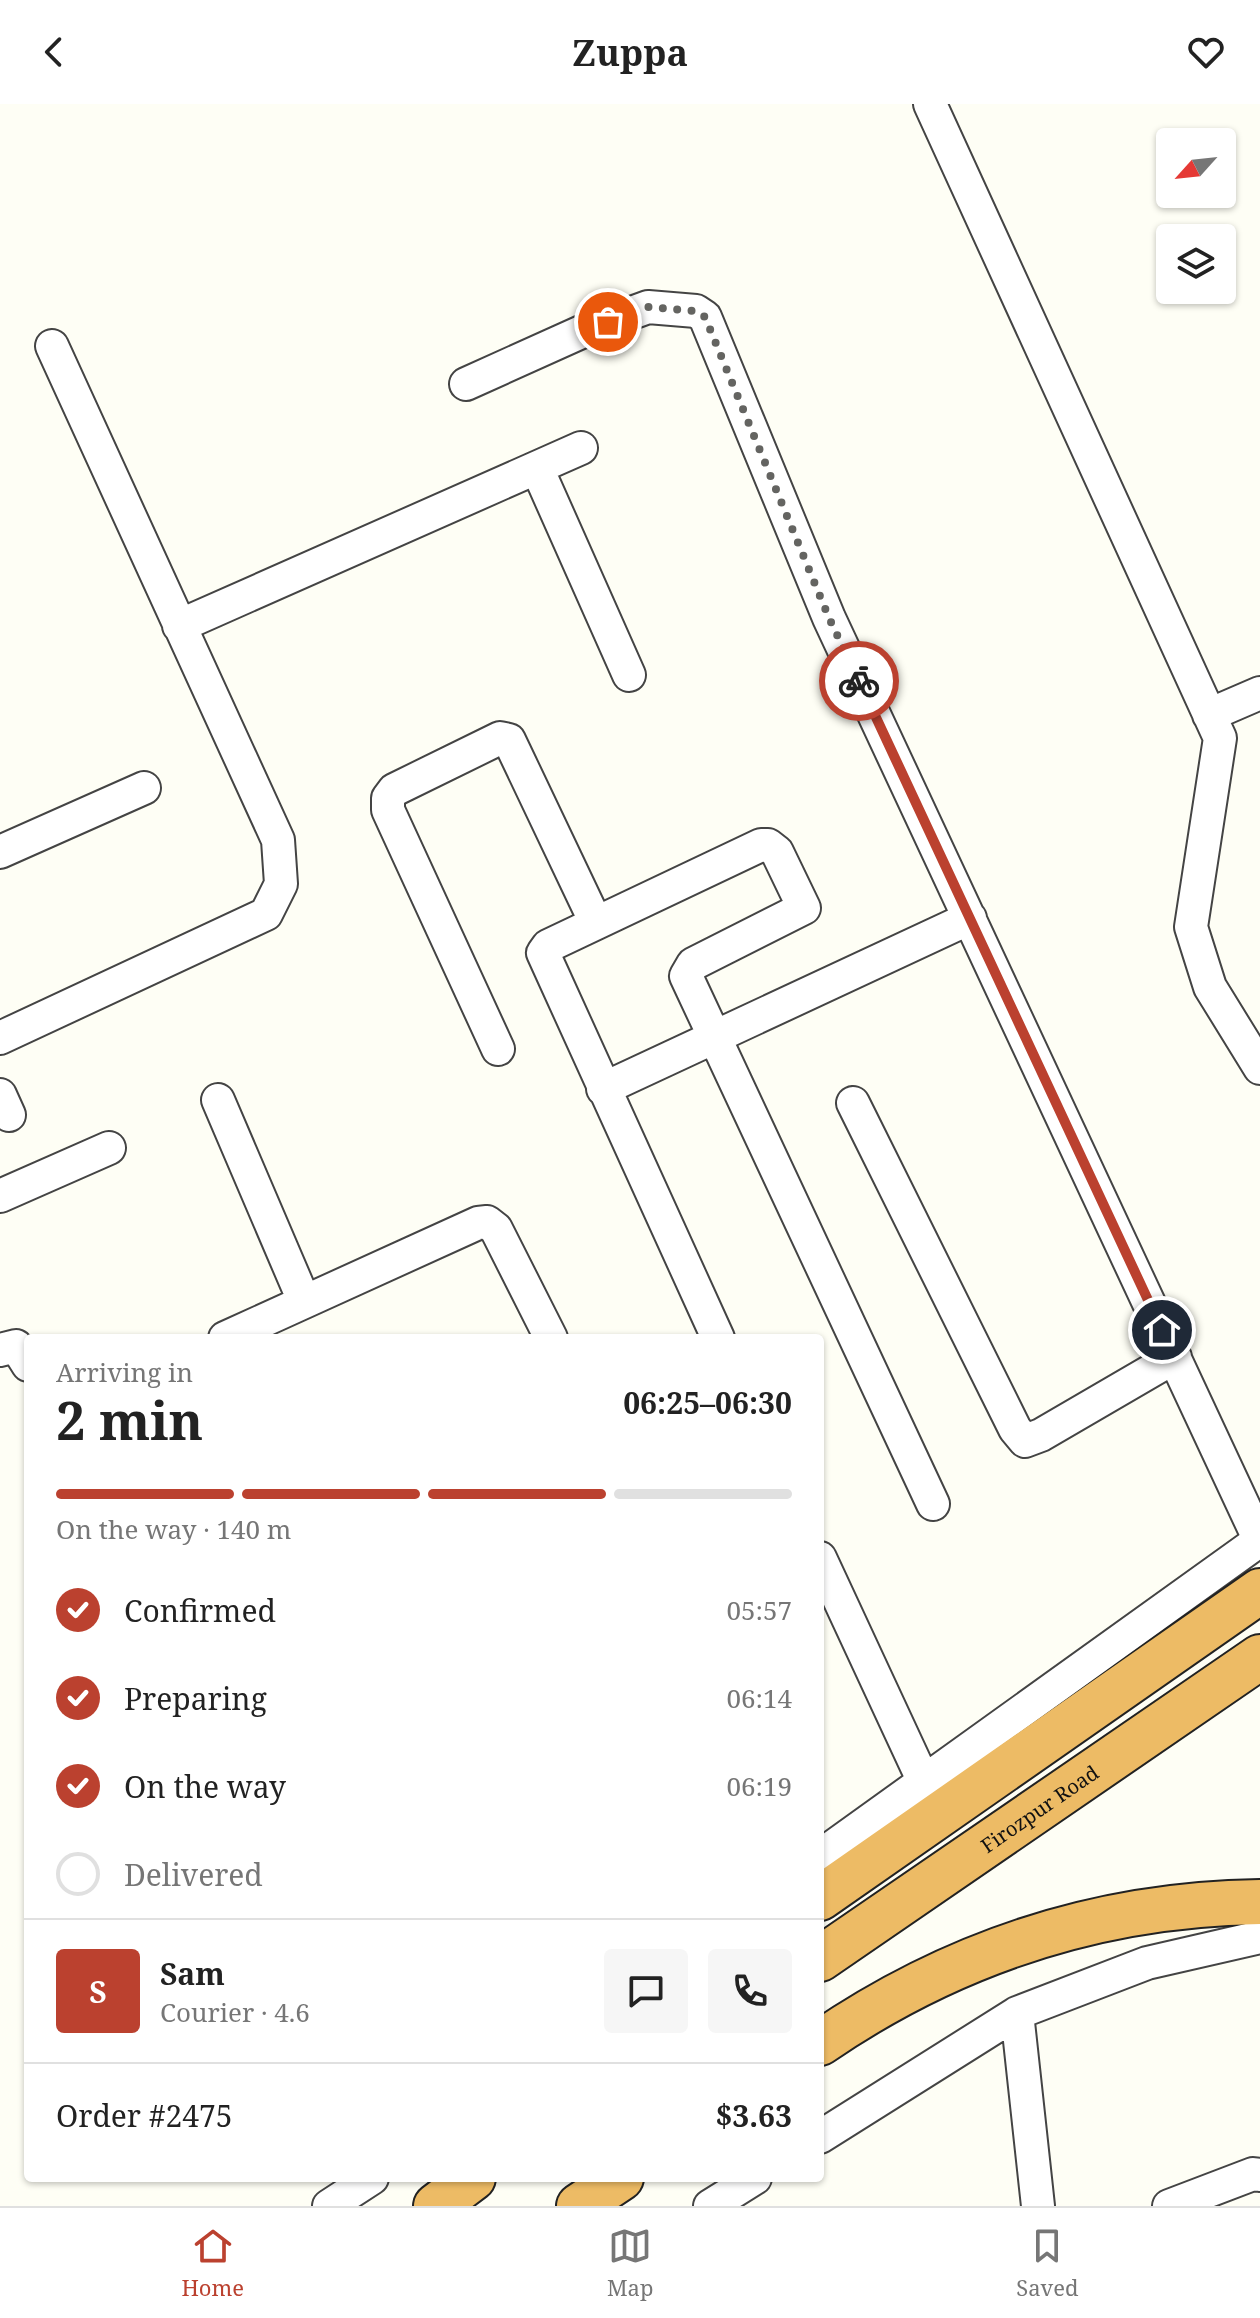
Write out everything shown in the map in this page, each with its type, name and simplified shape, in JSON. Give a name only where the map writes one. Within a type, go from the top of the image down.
[{"type":"highway","points":[[824,1895],[1260,1591]]},
{"type":"highway","name":"Firozpur Road","points":[[824,1956],[1260,1657]]},
{"type":"highway","points":[[824,2040],[867,2011],[946,1970],[1024,1939],[1089,1920],[1205,1902],[1260,1902]]},
{"type":"highway","points":[[436,2206],[468,2182]]},
{"type":"highway","points":[[579,2206],[615,2182]]},
{"type":"street","points":[[930,104],[1220,738],[1191,927],[1210,987],[1260,1068]]},
{"type":"street","points":[[466,384],[588,329],[648,307],[696,311],[705,317],[829,618],[1260,1540],[824,1853]]},
{"type":"street","points":[[0,1038],[266,914],[281,884],[278,840],[52,346]]},
{"type":"street","points":[[179,626],[581,448]]},
{"type":"street","points":[[537,468],[629,675]]},
{"type":"street","points":[[1209,715],[1260,693]]},
{"type":"street","points":[[498,1049],[388,810],[388,798],[394,790],[500,738],[509,740],[596,923]]},
{"type":"street","points":[[0,852],[144,788]]},
{"type":"street","points":[[716,1334],[543,953],[548,946],[761,845],[774,848],[804,908],[693,964],[686,976],[933,1504]]},
{"type":"street","points":[[603,1089],[970,918]]},
{"type":"street","points":[[218,1100],[304,1301]]},
{"type":"street","points":[[853,1103],[1015,1429],[1025,1441],[1041,1435],[1175,1357]]},
{"type":"street","points":[[0,1196],[109,1148]]},
{"type":"street","points":[[242,1334],[304,1301],[478,1223],[487,1222],[496,1229],[549,1334]]},
{"type":"street","points":[[0,1350],[16,1346],[24,1359]]},
{"type":"street","points":[[824,1567],[924,1782]]},
{"type":"street","points":[[824,2134],[1017,2013],[1147,1963],[1260,1937]]},
{"type":"street","points":[[1017,2013],[1038,2206]]},
{"type":"street","points":[[1169,2206],[1253,2174],[1260,2175]]},
{"type":"street","points":[[329,2206],[366,2182]]},
{"type":"street","points":[[710,2206],[749,2182]]},
{"type":"way so far","points":[[608,322],[648,307],[696,311],[705,317],[829,618],[859,681]]},
{"type":"route","points":[[859,681],[1162,1330]]}]
